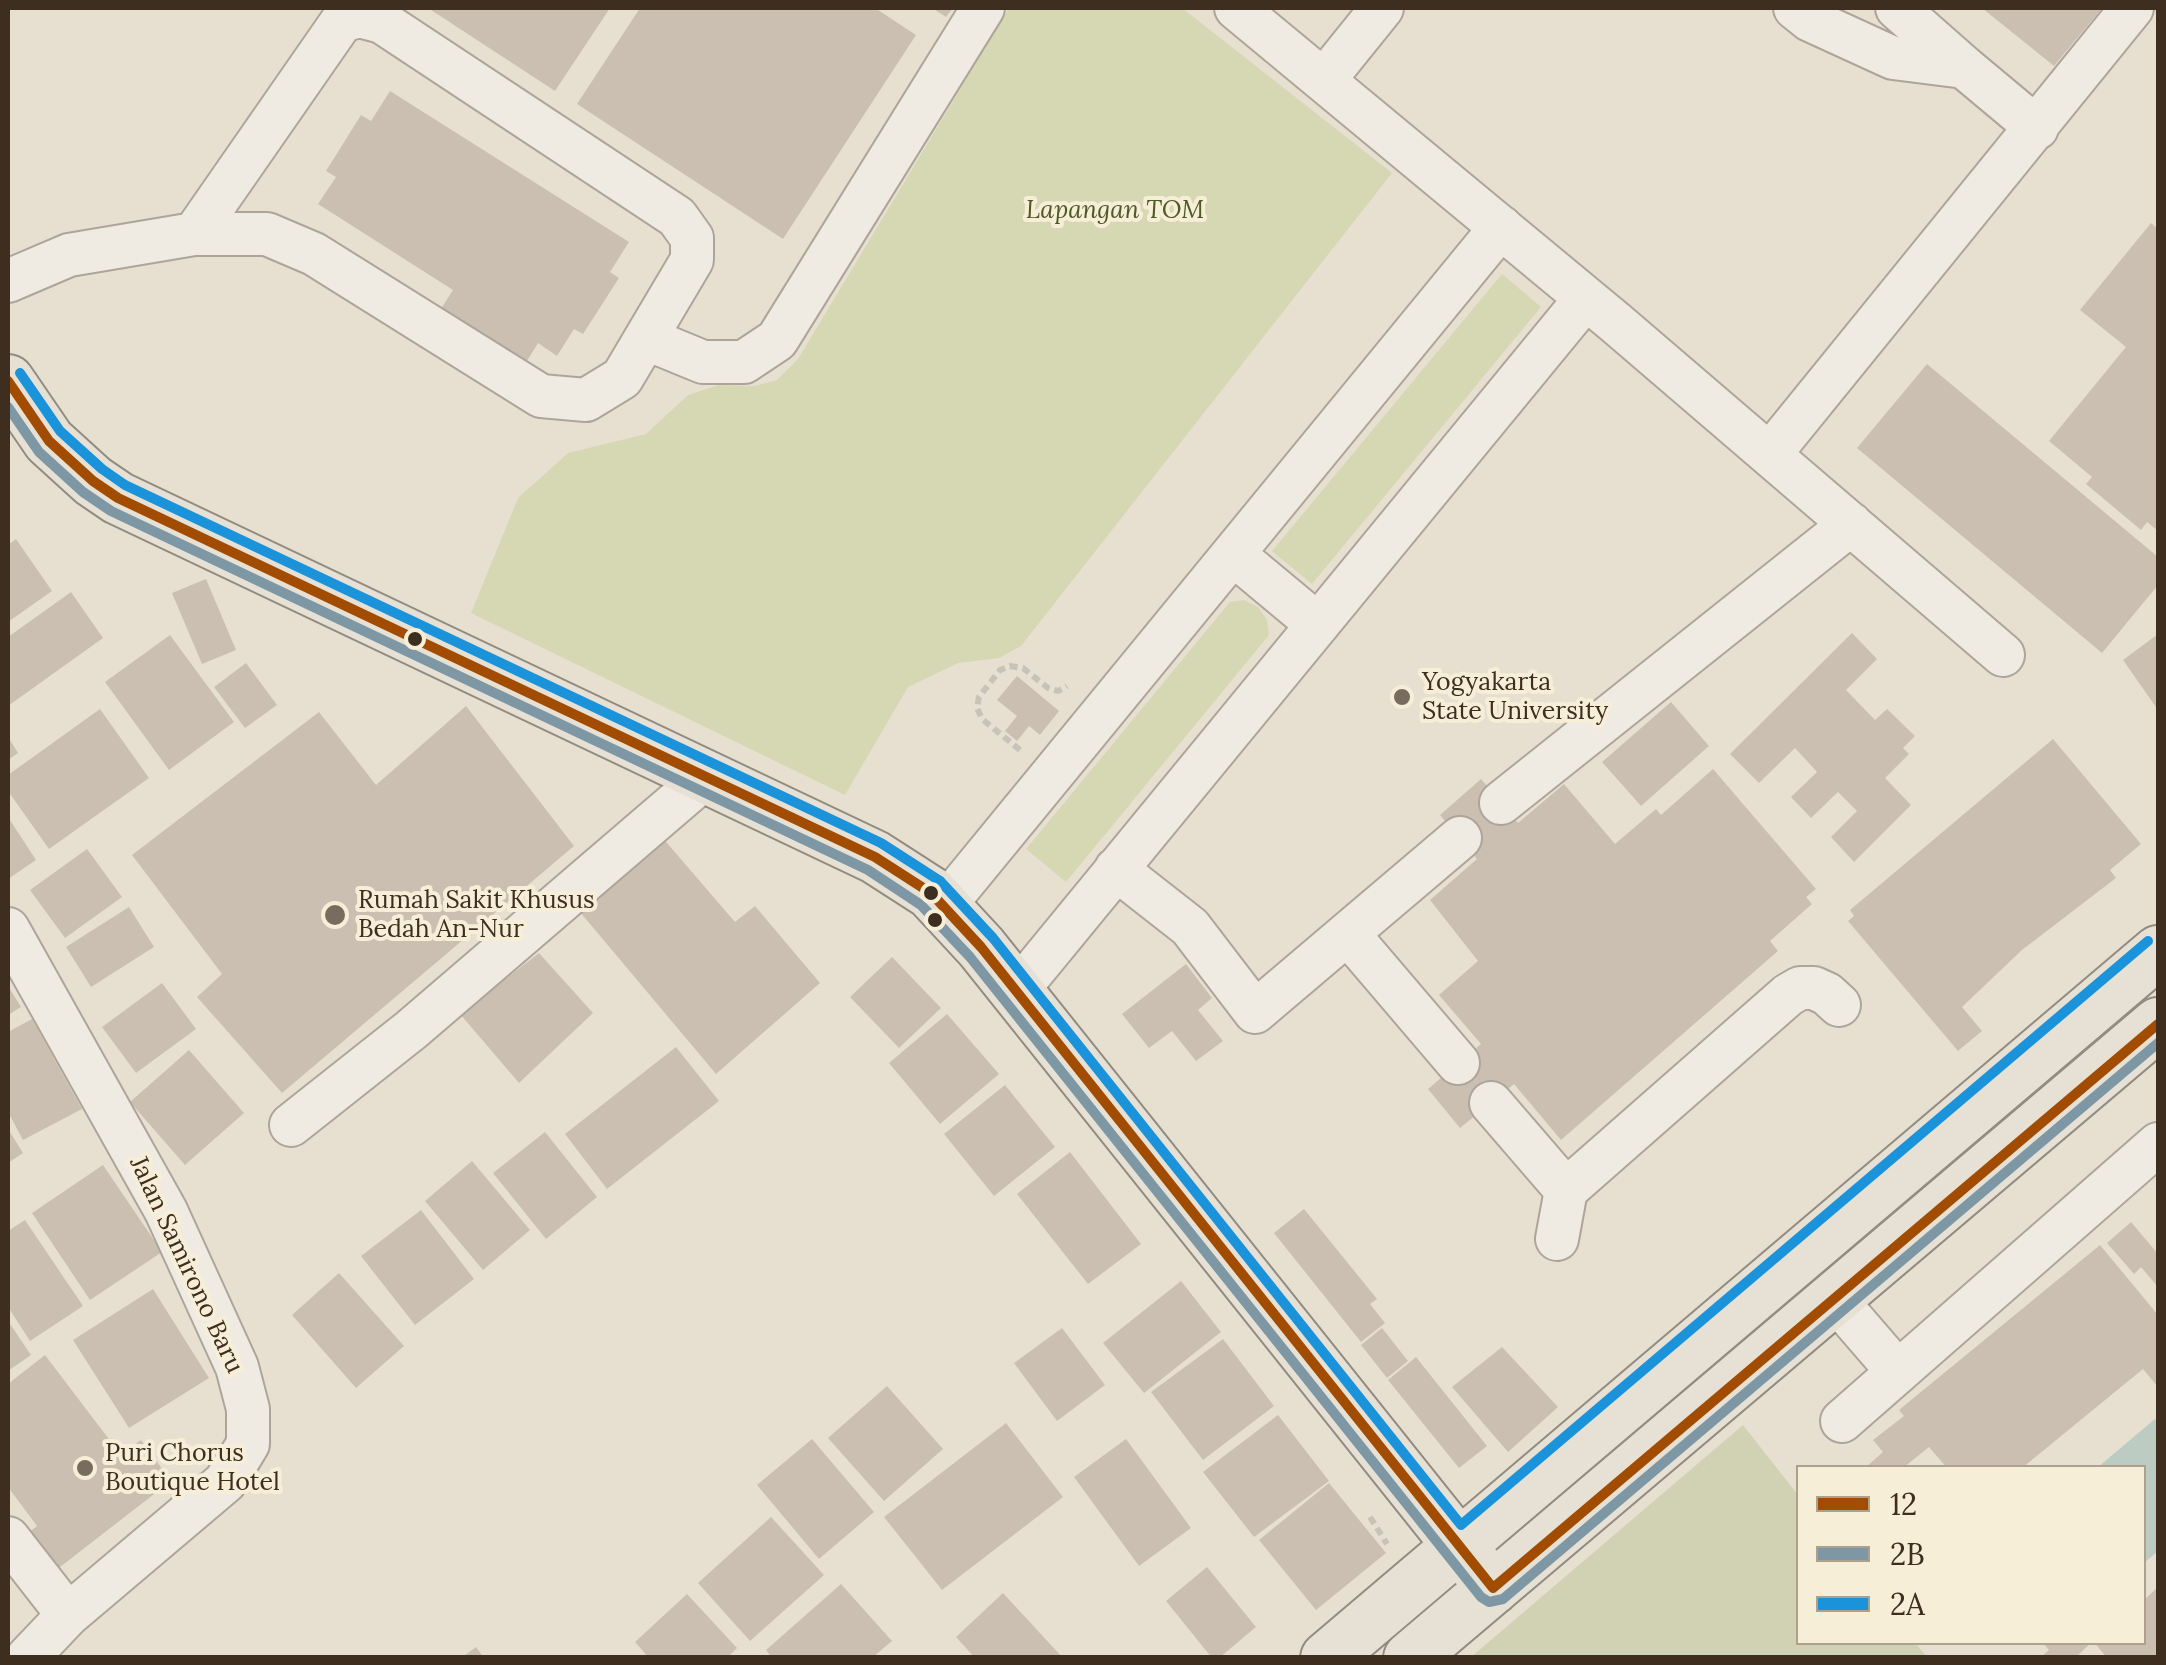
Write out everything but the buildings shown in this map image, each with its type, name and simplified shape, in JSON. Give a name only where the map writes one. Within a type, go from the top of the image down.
[{"type":"main road","points":[[8,381],[49,441],[118,498],[875,857],[945,905],[1493,1588]]},
{"type":"main road","points":[[1327,1658],[2158,952]]},
{"type":"main road","points":[[1410,1658],[2158,1025]]},
{"type":"street","points":[[646,339],[703,362],[744,362],[777,340],[982,8]]},
{"type":"street","points":[[1236,8],[1586,298],[2003,654]]},
{"type":"street","points":[[1324,80],[1382,8]]},
{"type":"street","points":[[1794,8],[1810,20],[1893,58],[1964,67]]},
{"type":"street","points":[[1896,8],[2037,128]]},
{"type":"street","points":[[1770,454],[2132,8]]},
{"type":"street","points":[[8,281],[69,255],[194,234],[267,234],[314,254],[542,396],[586,400],[622,378],[692,260],[692,238],[678,217],[382,22],[359,16],[342,22],[194,234]]},
{"type":"street","points":[[945,905],[1501,227]]},
{"type":"street","points":[[1016,992],[1586,298]]},
{"type":"street","points":[[1501,803],[1851,524]]},
{"type":"street","points":[[1233,554],[1318,624]]},
{"type":"street","points":[[291,1126],[411,1030],[707,776]]},
{"type":"street","points":[[1116,869],[1190,928],[1255,1012],[1460,838]]},
{"type":"street","name":"Jalan Samirono Baru","points":[[8,929],[166,1211],[237,1367],[248,1408],[248,1444],[225,1482],[68,1614],[27,1658]]},
{"type":"street","points":[[1348,934],[1458,1063]]},
{"type":"street","points":[[1557,1239],[1566,1190],[1788,995],[1800,988],[1814,988],[1838,1005]]},
{"type":"street","points":[[1491,1103],[1566,1190]]},
{"type":"street","points":[[1842,1421],[2158,1144]]},
{"type":"street","points":[[1835,1298],[1898,1372]]},
{"type":"street","points":[[8,1538],[68,1614]]},
{"type":"path","points":[[1050,775],[982,719],[977,708],[979,698],[1000,670],[1010,666],[1022,668],[1048,688],[1058,691],[1068,686]]},
{"type":"path","points":[[1368,1514],[1389,1553]]},
{"type":"green space","name":"Lapangan TOM","points":[[1009,8],[1182,8],[1392,173],[1021,646],[999,658],[958,663],[908,687],[845,795],[471,613],[518,498],[568,453],[646,434],[688,395],[719,385],[755,386],[777,380],[798,359]]},
{"type":"green space","points":[[1502,274],[1541,307],[1312,584],[1272,551]]},
{"type":"green space","points":[[1244,600],[1258,607],[1267,620],[1269,635],[1066,882],[1026,849],[1230,602]]},
{"type":"green space","points":[[1743,1425],[1796,1492],[1796,1645],[1917,1645],[1927,1657],[1471,1657]]},
{"type":"shaded area","points":[[2155,1419],[2158,1551],[2146,1561],[2146,1465],[2100,1465]]},
{"type":"transit line","name":"2A","points":[[20,373],[60,431],[125,485],[881,843],[940,881],[993,938],[1461,1525],[2148,941]]},
{"type":"transit line","name":"12","points":[[8,381],[49,441],[118,498],[875,857],[931,893],[981,947],[1493,1588],[2158,1024]]},
{"type":"transit line","name":"2B","points":[[8,407],[39,452],[83,492],[111,511],[868,870],[921,905],[970,957],[1481,1597],[1489,1602],[1503,1599],[2158,1043]]},
{"type":"place","name":"Yogyakarta State University","points":[[1402,697]]},
{"type":"place","name":"Rumah Sakit Khusus Bedah An-Nur","points":[[335,915]]},
{"type":"place","name":"Puri Chorus Boutique Hotel","points":[[85,1468]]}]
